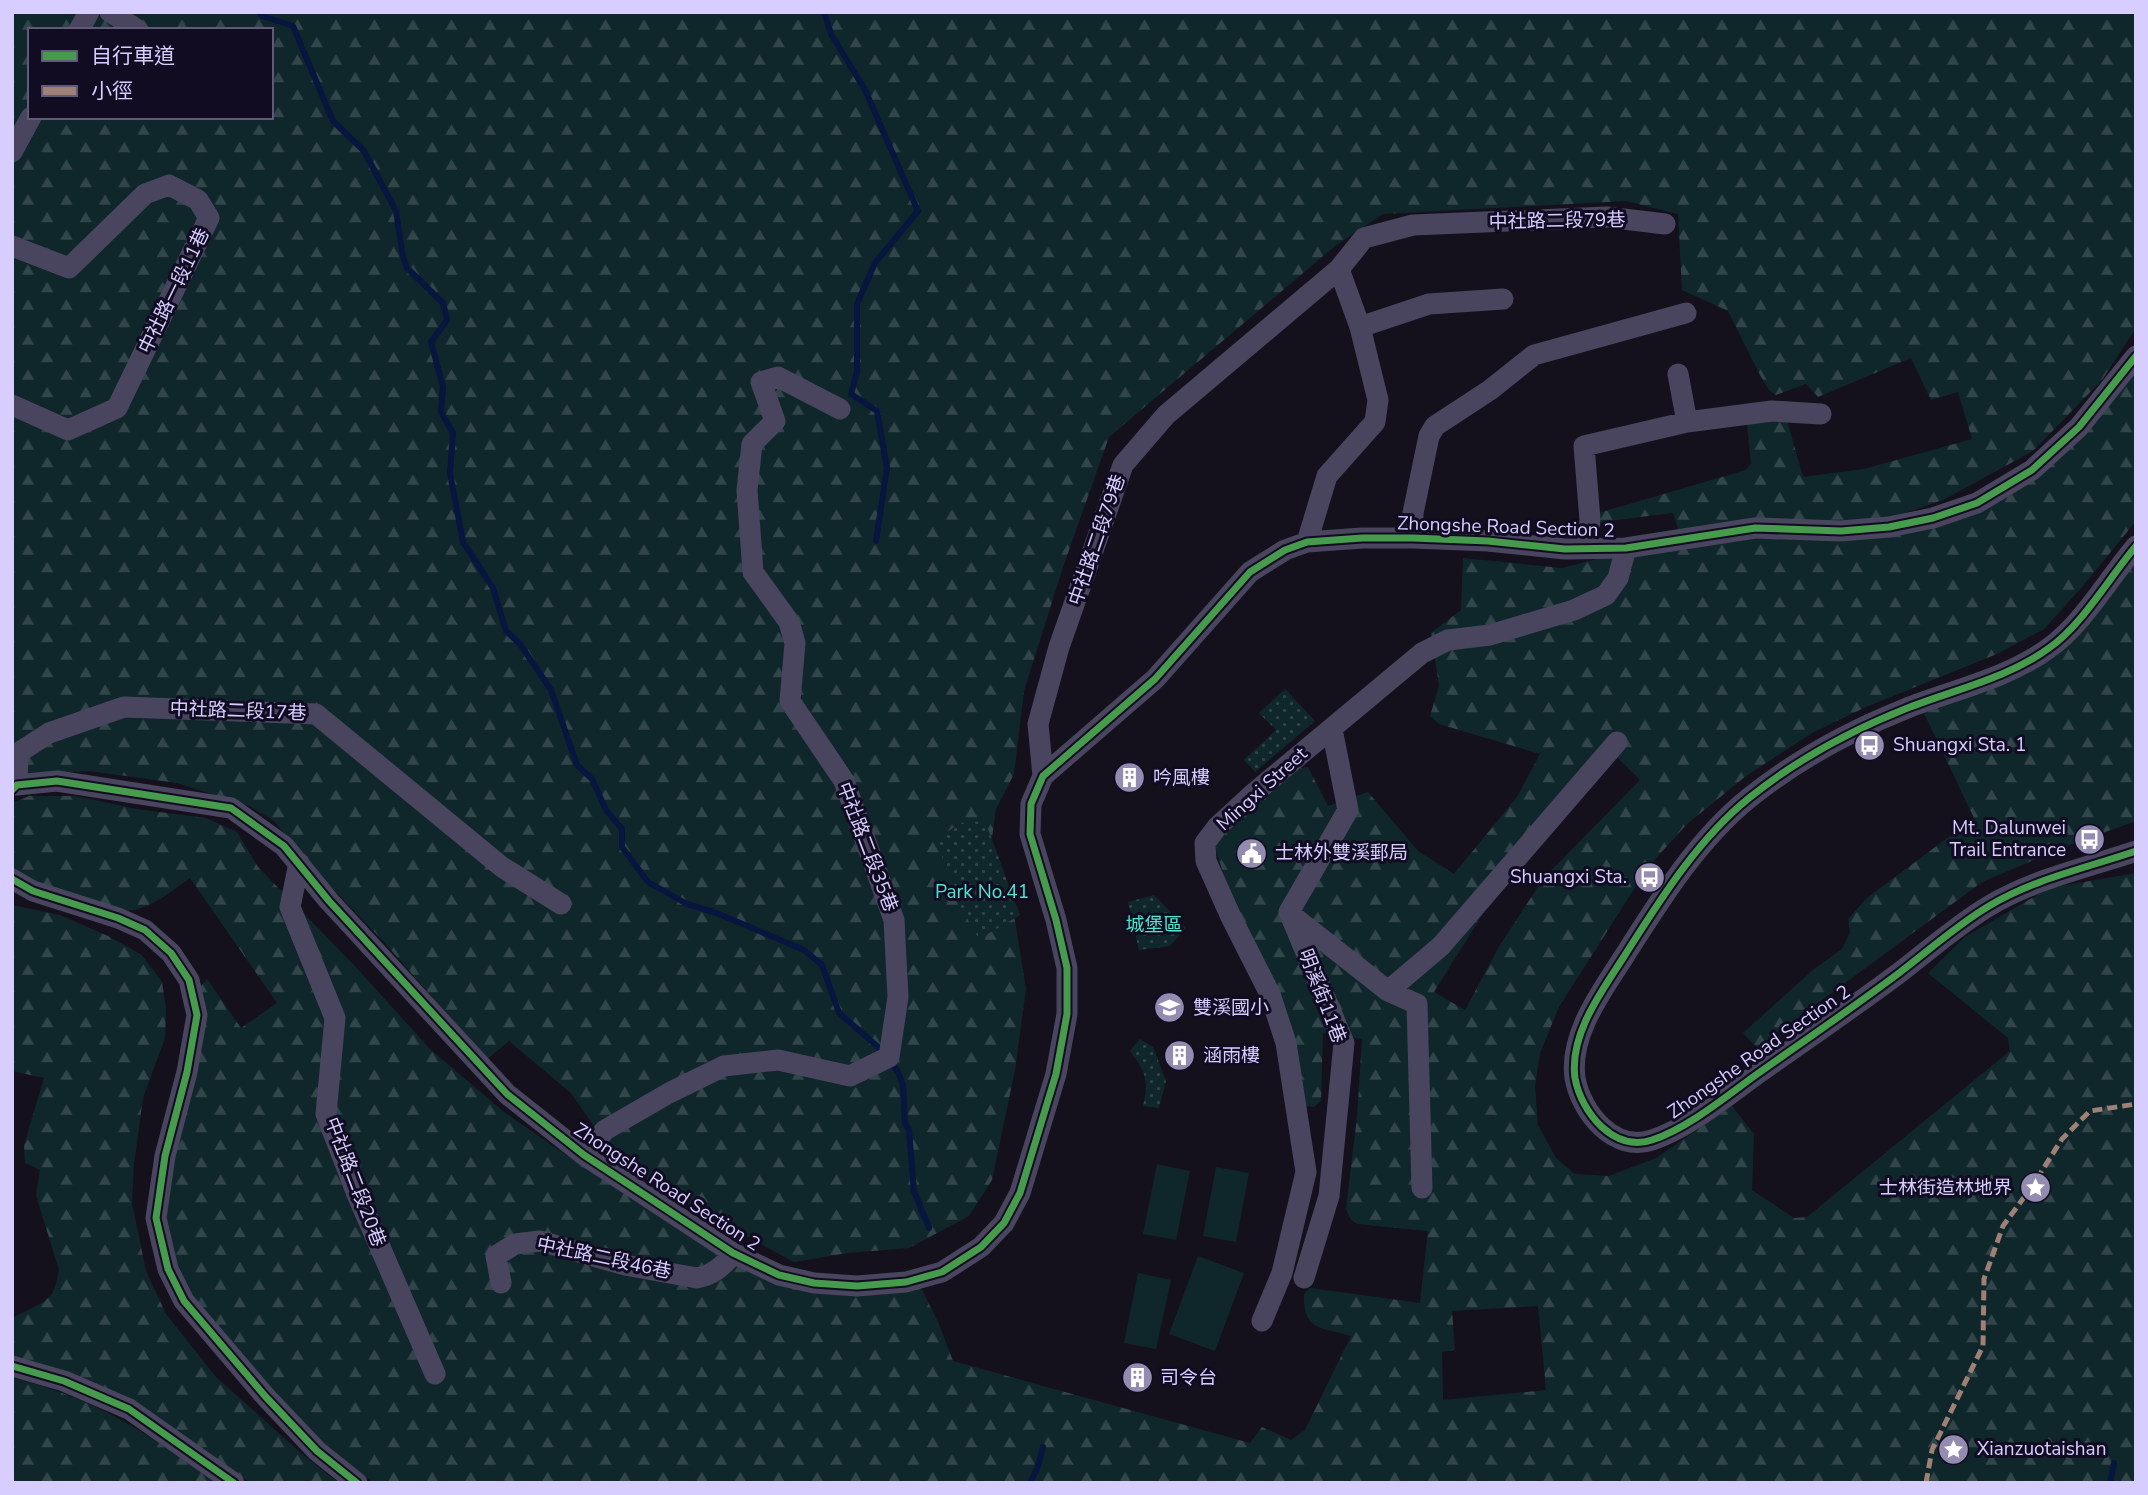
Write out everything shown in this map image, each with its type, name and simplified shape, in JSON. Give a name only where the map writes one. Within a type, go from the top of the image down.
[{"type":"street","points":[[80,28],[89,12]]},
{"type":"street","points":[[110,12],[135,28]]},
{"type":"street","points":[[12,152],[30,119]]},
{"type":"street","name":"中社路一段11巷","points":[[12,246],[69,268],[145,194],[169,185],[198,200],[209,218],[117,408],[68,430],[12,405]]},
{"type":"street","name":"中社路二段79巷","points":[[1042,776],[1038,724],[1059,647],[1122,465],[1166,415],[1339,269],[1364,238],[1413,225],[1607,216],[1665,224]]},
{"type":"street","points":[[1307,542],[1327,476],[1375,422],[1378,400],[1360,327],[1339,269]]},
{"type":"street","points":[[1360,327],[1429,304],[1503,299]]},
{"type":"street","points":[[1412,538],[1413,513],[1429,436],[1435,426],[1490,390],[1534,355],[1686,313]]},
{"type":"street","name":"Zhongshe Road Section 2","points":[[15,788],[57,781],[231,808],[284,846],[329,901],[507,1094],[584,1155],[733,1253],[779,1275],[814,1283],[858,1286],[906,1282],[951,1267],[981,1247],[1004,1223],[1020,1193],[1056,1074],[1067,1014],[1067,968],[1056,920],[1030,834],[1031,804],[1042,776],[1156,679],[1250,572],[1285,550],[1307,542],[1412,538],[1587,549],[1626,548],[1755,528],[1841,531],[1889,527],[1933,518],[1977,503],[2032,470],[2079,427],[2136,356]]},
{"type":"street","points":[[1678,373],[1687,422]]},
{"type":"street","name":"中社路二段35巷","points":[[584,1155],[605,1130],[669,1093],[724,1066],[778,1060],[850,1076],[889,1057],[898,997],[894,920],[844,781],[790,701],[795,643],[789,622],[753,572],[747,490],[752,444],[775,421],[761,382],[778,377],[839,409]]},
{"type":"street","points":[[1587,549],[1590,520],[1584,446],[1687,422],[1772,411],[1821,414]]},
{"type":"street","name":"Zhongshe Road Section 2","points":[[2136,546],[2074,626],[2049,648],[2017,667],[1906,709],[1832,744],[1794,766],[1747,799],[1700,847],[1656,906],[1591,1008],[1580,1038],[1574,1070],[1577,1090],[1587,1111],[1607,1132],[1626,1142],[1640,1144],[1662,1137],[1730,1093],[1989,906],[2039,881],[2136,851]]},
{"type":"street","name":"Mingxi Street","points":[[1262,1321],[1282,1273],[1306,1172],[1286,1043],[1270,995],[1206,861],[1205,843],[1217,827],[1254,793],[1422,653],[1448,640],[1490,635],[1536,622],[1574,610],[1606,595],[1618,578],[1626,548]]},
{"type":"street","name":"中社路二段17巷","points":[[15,788],[18,753],[49,733],[124,707],[316,714],[502,867],[561,904]]},
{"type":"street","points":[[1332,729],[1348,810],[1289,912],[1388,991],[1417,1004],[1422,1188]]},
{"type":"street","points":[[1388,991],[1441,946],[1617,742]]},
{"type":"street","name":"中社路二段20巷","points":[[299,863],[290,907],[335,1018],[326,1114],[357,1194],[435,1374]]},
{"type":"street","points":[[12,879],[33,891],[118,918],[145,930],[171,953],[189,980],[197,1015],[187,1072],[165,1156],[156,1218],[168,1269],[184,1301],[265,1396],[317,1451],[357,1483]]},
{"type":"street","name":"明溪街11巷","points":[[1289,912],[1344,1043],[1329,1196],[1304,1278]]},
{"type":"street","name":"中社路二段46巷","points":[[501,1283],[496,1256],[515,1244],[540,1241],[625,1265],[697,1278],[724,1266],[733,1253]]},
{"type":"street","points":[[13,1366],[64,1381],[129,1409],[234,1483]]},
{"type":"green space","points":[[12,12],[2136,12],[2136,328],[2102,380],[2033,451],[1943,500],[1896,516],[1680,536],[1673,513],[1601,522],[1595,520],[1595,514],[1746,470],[1751,464],[1747,424],[1787,420],[1803,477],[1864,469],[1972,439],[1958,392],[1931,400],[1911,358],[1818,397],[1806,384],[1776,395],[1769,390],[1760,375],[1728,311],[1682,290],[1678,214],[1626,201],[1383,214],[1335,246],[1109,437],[1063,567],[1024,691],[1014,774],[996,809],[990,852],[1013,908],[1026,989],[1015,1070],[992,1180],[969,1216],[909,1248],[848,1253],[794,1262],[665,1192],[612,1152],[571,1093],[509,1041],[487,1059],[383,941],[315,870],[274,821],[249,806],[177,783],[89,771],[12,776]]},
{"type":"green space","points":[[2136,365],[2136,521],[2044,629],[1997,654],[1866,707],[1812,733],[1746,776],[1687,824],[1648,867],[1559,1007],[1540,1053],[1535,1087],[1538,1125],[1556,1158],[1575,1174],[1609,1176],[1656,1158],[1732,1106],[1754,1134],[1752,1190],[1794,1218],[1807,1217],[2010,1051],[2008,1038],[1928,973],[1965,937],[2049,888],[2136,873],[2136,1483],[374,1483],[333,1453],[297,1418],[190,1299],[172,1264],[161,1215],[201,986],[207,979],[241,1028],[277,1003],[190,878],[152,904],[124,911],[74,899],[12,871],[12,803],[29,796],[76,796],[136,809],[206,818],[237,832],[258,867],[352,963],[430,1049],[504,1112],[566,1155],[744,1264],[920,1286],[953,1361],[1250,1443],[1262,1427],[1291,1440],[1305,1430],[1351,1336],[1323,1329],[1311,1322],[1307,1315],[1304,1294],[1310,1288],[1420,1303],[1428,1231],[1357,1224],[1351,1220],[1346,1209],[1357,1117],[1362,1039],[1323,1033],[1321,1101],[1314,1107],[1306,1106],[1232,899],[1216,851],[1216,839],[1300,768],[1308,767],[1328,806],[1368,792],[1418,851],[1454,874],[1517,797],[1540,754],[1439,724],[1430,716],[1439,686],[1431,633],[1461,610],[1463,558],[1562,568],[1616,554],[1988,503]],"holes":[[[1616,756],[1640,780],[1543,879],[1500,945],[1465,1010],[1434,992],[1484,912]],[[1538,1306],[1546,1390],[1443,1400],[1442,1352],[1455,1350],[1452,1311]]]},
{"type":"green space","points":[[2136,560],[2136,821],[2069,845],[1982,882],[1757,1048],[1743,1033],[1814,969],[1842,949],[1850,933],[1848,919],[1867,898],[1974,818],[1924,713],[2013,677]]},
{"type":"green space","points":[[1285,689],[1315,721],[1255,772],[1244,760],[1276,730],[1259,713]]},
{"type":"green space","name":"Park No.41","points":[[985,821],[1020,915],[979,939],[961,908],[936,840],[960,823]]},
{"type":"green space","name":"城堡區","points":[[1154,895],[1186,928],[1170,946],[1139,950],[1128,902]]},
{"type":"green space","points":[[12,905],[60,915],[108,936],[142,955],[162,982],[166,1008],[165,1038],[143,1098],[134,1164],[132,1203],[146,1271],[166,1314],[216,1377],[302,1454],[339,1483],[251,1483],[196,1448],[12,1357],[12,1318],[44,1302],[52,1294],[59,1270],[36,1195],[40,1170],[25,1163],[24,1145],[44,1078],[12,1071]]},
{"type":"green space","points":[[1140,1039],[1153,1047],[1166,1081],[1159,1108],[1143,1106],[1145,1077],[1130,1051]]},
{"type":"green space","points":[[1157,1164],[1190,1171],[1176,1240],[1143,1234]]},
{"type":"green space","points":[[1216,1167],[1249,1173],[1236,1242],[1203,1236]]},
{"type":"green space","points":[[1198,1256],[1244,1273],[1215,1351],[1169,1334]]},
{"type":"green space","points":[[1138,1273],[1171,1280],[1156,1349],[1124,1343]]},
{"type":"green space","points":[[12,1378],[42,1386],[95,1407],[144,1434],[218,1483],[12,1483]]},
{"type":"waterway","points":[[259,12],[262,16],[293,26],[333,121],[364,151],[396,211],[407,268],[443,303],[447,320],[431,342],[443,387],[441,412],[453,433],[450,473],[463,542],[493,588],[506,631],[520,644],[551,690],[577,765],[592,779],[606,810],[622,829],[622,847],[648,882],[687,904],[714,912],[804,950],[822,965],[839,1013],[877,1046],[898,1072],[903,1085],[914,1191],[929,1228]]},
{"type":"waterway","points":[[824,12],[831,34],[865,90],[918,211],[875,263],[857,304],[857,372],[851,394],[877,411],[887,468],[876,541]]},
{"type":"waterway","points":[[1030,1483],[1043,1447]]},
{"type":"waterway","points":[[2110,1483],[2114,1463]]},
{"type":"marked path","points":[[1926,1483],[1932,1450],[1983,1346],[1984,1279],[2003,1226],[2062,1139],[2090,1111],[2136,1104]]},
{"type":"cycle path","points":[[12,790],[17,785],[57,781],[231,808],[284,846],[329,901],[507,1094],[584,1155],[733,1253],[779,1275],[814,1283],[857,1286],[906,1282],[942,1272],[981,1247],[1004,1223],[1020,1193],[1056,1074],[1067,1014],[1067,968],[1056,920],[1030,834],[1031,804],[1043,776],[1155,679],[1250,572],[1285,550],[1307,542],[1413,538],[1488,541],[1565,549],[1626,548],[1755,528],[1841,531],[1889,527],[1933,518],[1977,503],[2032,470],[2079,427],[2136,356]]},
{"type":"cycle path","points":[[2136,546],[2073,627],[2033,659],[1997,676],[1905,709],[1844,737],[1804,759],[1730,815],[1681,872],[1597,998],[1577,1045],[1574,1062],[1578,1091],[1592,1116],[1613,1135],[1625,1141],[1638,1142],[1665,1135],[1717,1104],[1863,1000],[1977,913],[2024,888],[2136,851]]},
{"type":"cycle path","points":[[12,879],[33,891],[118,918],[145,930],[171,953],[189,980],[197,1015],[187,1072],[165,1156],[156,1218],[168,1269],[184,1301],[265,1396],[317,1451],[357,1483]]},
{"type":"cycle path","points":[[12,1366],[64,1381],[129,1409],[234,1483]]},
{"type":"place","name":"Shuangxi Sta. 1","points":[[1870,745]]},
{"type":"place","name":"吟風樓","points":[[1130,778]]},
{"type":"place","name":"Mt. Dalunwei Trail Entrance","points":[[2089,839]]},
{"type":"place","name":"士林外雙溪郵局","points":[[1252,853]]},
{"type":"place","name":"Shuangxi Sta.","points":[[1650,877]]},
{"type":"place","name":"雙溪國小","points":[[1170,1008]]},
{"type":"place","name":"涵雨樓","points":[[1180,1056]]},
{"type":"place","name":"士林街造林地界","points":[[2035,1188]]},
{"type":"place","name":"司令台","points":[[1137,1378]]},
{"type":"place","name":"Xianzuotaishan","points":[[1954,1449]]}]
